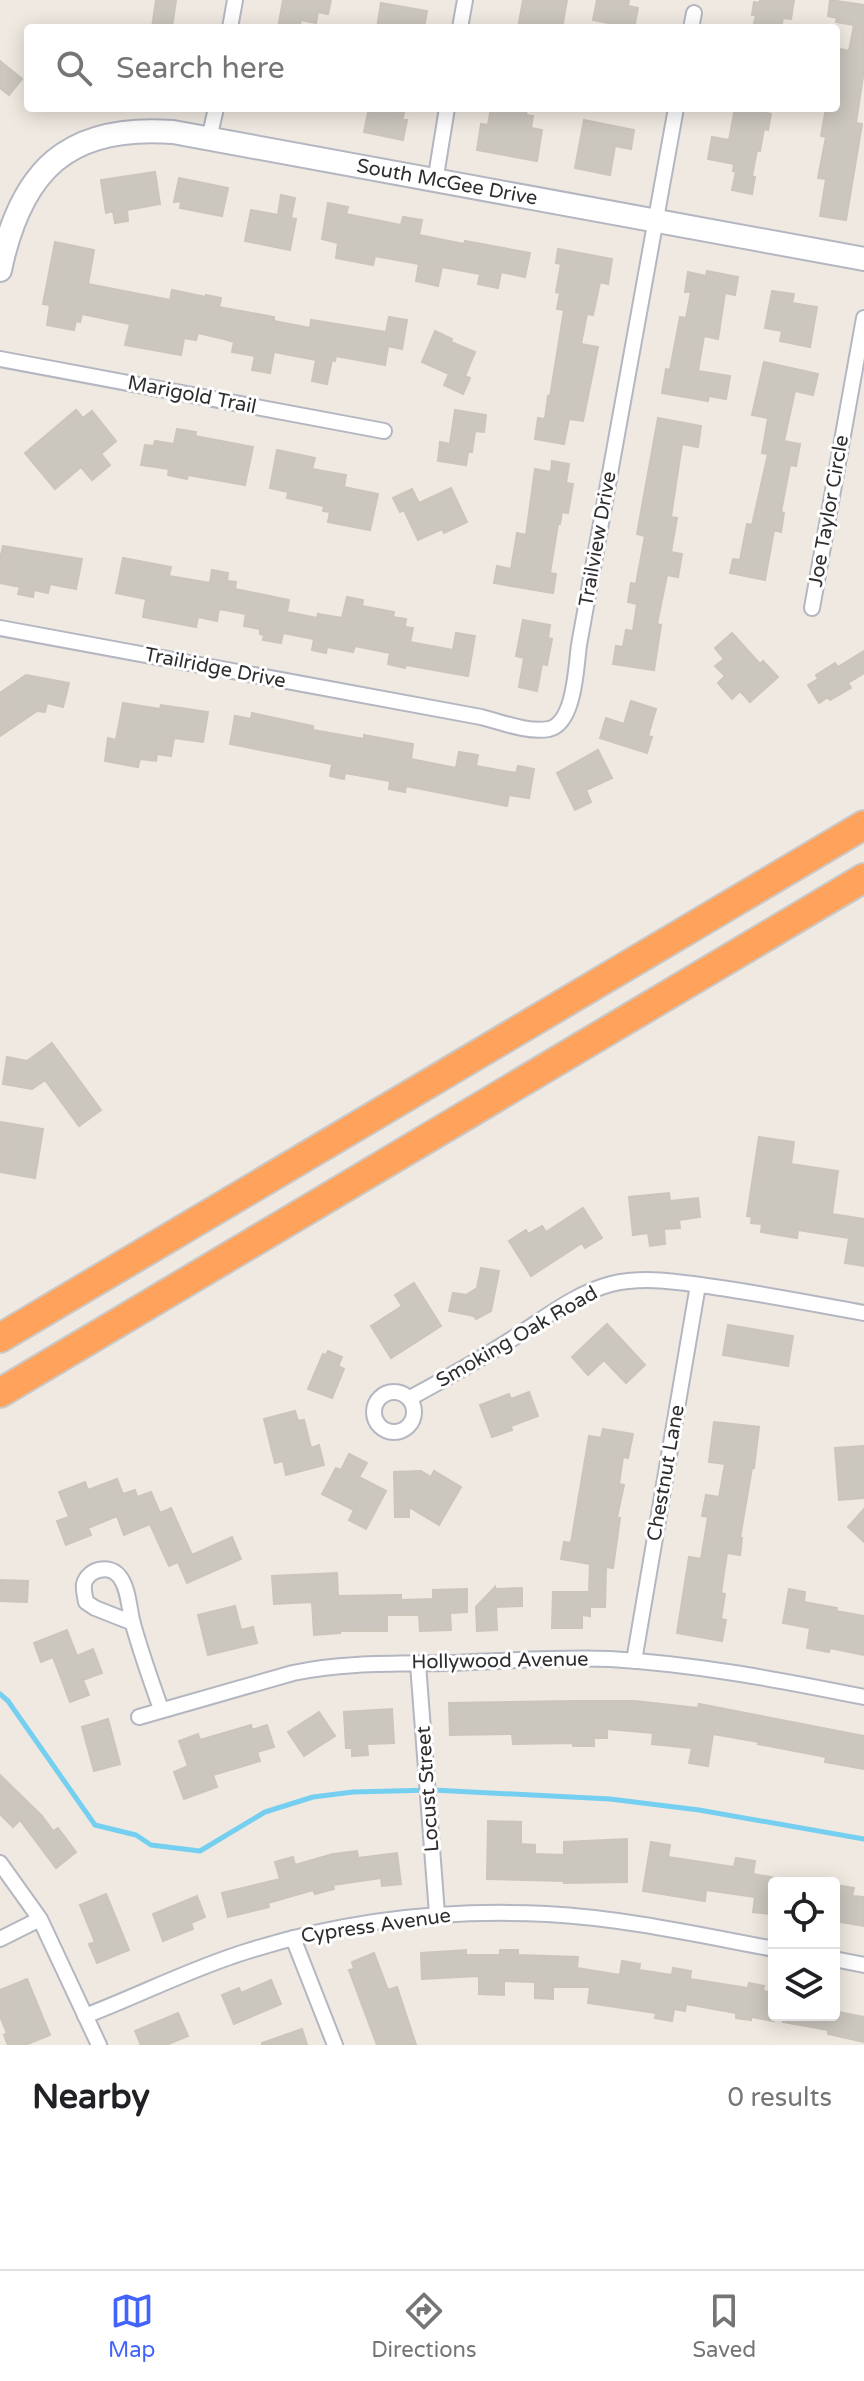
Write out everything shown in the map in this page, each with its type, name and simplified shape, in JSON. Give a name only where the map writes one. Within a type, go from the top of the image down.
[{"type":"highway","points":[[0,1338],[864,825]]},
{"type":"highway","points":[[0,1393],[864,878]]},
{"type":"street","points":[[231,24],[235,0]]},
{"type":"street","points":[[461,24],[465,0]]},
{"type":"street","points":[[209,139],[215,112]]},
{"type":"street","points":[[435,182],[446,112]]},
{"type":"street","points":[[654,222],[675,112]]},
{"type":"street","name":"South McGee Drive","points":[[0,270],[18,209],[40,174],[75,146],[111,135],[150,130],[864,259]]},
{"type":"street","name":"Trailview Drive","points":[[431,708],[539,729],[551,729],[567,714],[573,694],[654,222]]},
{"type":"street","name":"Joe Taylor Circle","points":[[812,608],[864,318]]},
{"type":"street","name":"Marigold Trail","points":[[0,359],[384,431]]},
{"type":"street","name":"Trailridge Drive","points":[[0,628],[431,708]]},
{"type":"street","name":"Smoking Oak Road","points":[[410,1398],[589,1292],[610,1284],[640,1280],[698,1285],[864,1313]]},
{"type":"street","name":"Chestnut Lane","points":[[634,1661],[698,1285]]},
{"type":"street","points":[[133,1623],[161,1709]]},
{"type":"street","name":"Hollywood Avenue","points":[[139,1717],[317,1668],[568,1659],[634,1661],[723,1671],[864,1697]]},
{"type":"street","name":"Locust Street","points":[[418,1664],[437,1914]]},
{"type":"street","points":[[0,1863],[40,1919],[99,2045]]},
{"type":"street","name":"Cypress Avenue","points":[[85,2016],[194,1969],[293,1938],[437,1914],[580,1917],[768,1948]]},
{"type":"street","points":[[0,1939],[40,1919]]},
{"type":"street","points":[[293,1938],[335,2045]]},
{"type":"street","points":[[840,1960],[864,1965]]},
{"type":"building","points":[[156,0],[176,0],[173,24],[153,24]]},
{"type":"building","points":[[283,0],[331,0],[328,14],[318,12],[316,23],[301,20],[300,24],[279,24]]},
{"type":"building","points":[[523,0],[567,0],[563,24],[519,24]]},
{"type":"building","points":[[597,0],[629,0],[628,6],[638,8],[635,24],[593,20]]},
{"type":"building","points":[[760,0],[794,0],[791,19],[783,18],[782,24],[754,24],[754,2],[759,3]]},
{"type":"building","points":[[830,0],[864,5],[864,70],[856,123],[862,124],[846,220],[820,216],[826,179],[818,178],[826,137],[821,136],[825,112],[840,112],[840,49],[849,51],[854,25],[836,22],[837,18],[828,16]]},
{"type":"building","points":[[381,3],[427,11],[425,24],[378,24]]},
{"type":"building","points":[[0,61],[22,79],[9,95],[0,88]]},
{"type":"building","points":[[368,112],[404,113],[402,120],[407,120],[403,140],[364,132]]},
{"type":"building","points":[[490,112],[526,112],[526,115],[533,116],[531,128],[542,130],[537,161],[477,150],[481,124],[488,125]]},
{"type":"building","points":[[734,112],[771,114],[768,130],[764,129],[760,151],[757,150],[752,194],[732,190],[736,172],[733,171],[734,164],[708,159],[712,137],[729,140]]},
{"type":"building","points":[[584,120],[634,130],[631,149],[615,146],[610,175],[575,168]]},
{"type":"building","points":[[155,172],[160,204],[127,210],[128,221],[115,223],[113,211],[106,213],[101,180]]},
{"type":"building","points":[[179,178],[228,188],[222,216],[180,208],[181,201],[174,202]]},
{"type":"building","points":[[281,195],[295,198],[291,218],[296,219],[290,250],[245,241],[251,210],[278,215]]},
{"type":"building","points":[[328,203],[348,207],[346,214],[401,225],[403,217],[422,220],[419,235],[530,253],[525,277],[501,272],[498,288],[478,284],[480,274],[442,267],[438,286],[416,281],[419,264],[375,256],[373,265],[336,258],[338,243],[322,239]]},
{"type":"building","points":[[55,242],[94,250],[88,284],[170,300],[172,290],[206,295],[221,298],[219,307],[274,317],[274,321],[310,328],[311,320],[386,332],[389,317],[407,320],[402,349],[388,346],[385,365],[336,356],[335,361],[332,360],[327,384],[312,381],[316,360],[274,352],[270,373],[252,370],[255,356],[232,352],[234,342],[198,333],[196,340],[184,338],[181,355],[125,345],[130,324],[82,314],[74,330],[47,325],[50,305],[43,304]]},
{"type":"building","points":[[558,249],[612,259],[608,284],[600,282],[593,315],[587,314],[581,344],[598,347],[583,421],[569,419],[564,444],[535,439],[538,418],[545,419],[550,397],[564,310],[557,309],[560,293],[556,292],[561,264],[556,263]]},
{"type":"building","points":[[707,271],[738,277],[735,295],[725,293],[718,339],[704,336],[698,371],[730,376],[726,399],[709,396],[708,401],[662,393],[666,369],[670,370],[680,317],[686,318],[691,292],[685,292],[688,272],[706,276]]},
{"type":"building","points":[[772,291],[794,294],[792,303],[817,307],[810,347],[780,341],[782,331],[765,328]]},
{"type":"building","points":[[435,331],[475,352],[465,376],[470,378],[463,394],[444,385],[449,374],[422,362]]},
{"type":"building","points":[[764,362],[818,374],[813,395],[795,391],[784,441],[800,444],[796,466],[790,465],[781,512],[784,513],[781,532],[774,530],[765,580],[730,573],[733,559],[740,560],[747,524],[752,525],[768,454],[762,453],[768,418],[752,415]]},
{"type":"building","points":[[76,410],[83,418],[92,411],[116,441],[101,454],[110,465],[92,480],[81,467],[55,489],[25,453]]},
{"type":"building","points":[[455,410],[486,415],[484,432],[475,431],[472,452],[468,452],[466,465],[438,461],[440,442],[450,444]]},
{"type":"building","points":[[658,418],[701,426],[698,447],[682,444],[671,517],[677,518],[671,552],[682,554],[678,577],[667,575],[657,624],[661,625],[654,670],[613,664],[616,646],[623,647],[626,630],[633,631],[637,604],[628,602],[631,583],[636,584],[645,536],[637,534]]},
{"type":"building","points":[[177,429],[196,432],[195,436],[253,447],[245,485],[188,475],[187,479],[168,475],[169,469],[141,465],[145,445],[154,446],[155,441],[174,444]]},
{"type":"building","points":[[277,450],[315,458],[312,469],[346,475],[344,487],[378,494],[370,530],[328,522],[330,512],[323,511],[324,506],[287,498],[288,492],[270,488]]},
{"type":"building","points":[[552,461],[569,464],[566,483],[573,484],[568,513],[562,512],[558,524],[550,573],[556,574],[553,593],[494,583],[497,566],[511,569],[517,533],[526,535],[535,469],[551,472]]},
{"type":"building","points":[[451,488],[467,522],[418,540],[404,510],[400,512],[393,498],[412,489],[419,503]]},
{"type":"building","points":[[3,546],[82,559],[76,589],[50,584],[48,593],[34,590],[33,597],[18,594],[20,587],[0,583]]},
{"type":"building","points":[[123,558],[171,567],[169,576],[210,583],[212,570],[228,573],[227,581],[236,582],[235,589],[289,600],[287,612],[317,618],[318,614],[342,618],[347,597],[363,600],[362,606],[394,612],[393,617],[406,619],[405,627],[413,628],[410,642],[453,650],[456,633],[475,636],[468,676],[388,664],[390,653],[355,646],[353,652],[327,647],[326,653],[312,650],[314,639],[283,633],[281,643],[263,640],[260,629],[244,626],[246,614],[219,609],[217,621],[198,617],[196,627],[143,617],[146,599],[116,593]]},
{"type":"building","points":[[523,620],[550,625],[548,638],[552,639],[547,665],[542,664],[537,691],[519,687],[524,658],[516,656]]},
{"type":"building","points":[[732,633],[760,664],[763,661],[778,677],[750,702],[740,691],[732,699],[718,683],[725,676],[715,666],[724,659],[715,648]]},
{"type":"building","points":[[864,651],[864,673],[848,683],[851,688],[819,703],[808,685],[818,679],[816,675],[835,663],[838,667]]},
{"type":"building","points":[[26,675],[69,683],[63,707],[47,703],[45,712],[37,711],[0,736],[0,693]]},
{"type":"building","points":[[631,701],[656,709],[648,736],[652,737],[647,753],[600,738],[606,718],[624,724]]},
{"type":"building","points":[[123,703],[208,712],[203,742],[174,738],[171,756],[157,754],[156,761],[140,759],[138,767],[105,761],[108,738],[116,740]]},
{"type":"building","points":[[252,713],[313,726],[313,730],[413,744],[411,759],[456,768],[459,752],[478,755],[476,766],[516,773],[518,766],[534,769],[529,798],[509,795],[507,806],[406,786],[405,792],[389,789],[390,781],[345,773],[344,779],[330,776],[332,764],[230,744],[235,716],[251,719]]},
{"type":"building","points":[[598,750],[612,778],[586,790],[591,802],[575,810],[557,773]]},
{"type":"building","points":[[52,1043],[101,1110],[79,1126],[45,1080],[32,1089],[3,1084],[7,1057],[27,1061]]},
{"type":"building","points":[[0,1122],[43,1129],[35,1178],[0,1172]]},
{"type":"building","points":[[759,1137],[794,1142],[791,1164],[838,1171],[832,1214],[864,1219],[864,1266],[845,1263],[849,1238],[798,1230],[797,1238],[761,1232],[762,1224],[751,1223],[752,1217],[747,1216]]},
{"type":"building","points":[[669,1193],[670,1201],[698,1198],[700,1217],[679,1220],[680,1228],[664,1229],[665,1244],[650,1246],[648,1233],[633,1235],[629,1197]]},
{"type":"building","points":[[583,1208],[602,1238],[585,1248],[582,1243],[531,1276],[509,1241],[526,1230],[528,1234],[542,1226],[546,1232]]},
{"type":"building","points":[[481,1268],[499,1271],[491,1311],[476,1319],[449,1311],[453,1293],[466,1295],[477,1288]]},
{"type":"building","points":[[414,1283],[441,1326],[391,1358],[371,1326],[402,1306],[395,1295]]},
{"type":"building","points":[[607,1324],[645,1365],[626,1383],[604,1360],[588,1375],[572,1357]]},
{"type":"building","points":[[728,1325],[793,1336],[788,1366],[723,1355]]},
{"type":"building","points":[[328,1351],[342,1357],[338,1366],[344,1369],[332,1398],[308,1389],[323,1354],[326,1355]]},
{"type":"building","points":[[529,1392],[538,1416],[492,1437],[480,1405],[509,1394],[511,1399]]},
{"type":"building","points":[[295,1411],[298,1421],[304,1420],[311,1448],[319,1445],[324,1465],[286,1475],[283,1461],[275,1463],[264,1419]]},
{"type":"building","points":[[714,1422],[759,1427],[740,1538],[740,1555],[727,1553],[721,1593],[725,1594],[721,1619],[726,1620],[722,1641],[677,1633],[689,1557],[701,1559],[708,1517],[702,1516],[706,1495],[719,1497],[725,1464],[709,1462]]},
{"type":"building","points":[[603,1429],[633,1434],[628,1458],[623,1457],[619,1484],[624,1485],[617,1517],[620,1518],[613,1568],[606,1567],[605,1607],[590,1607],[590,1616],[582,1615],[582,1628],[552,1628],[553,1592],[589,1592],[590,1564],[561,1559],[564,1542],[571,1543],[589,1436],[601,1438]]},
{"type":"building","points":[[863,1446],[864,1498],[839,1500],[835,1448]]},
{"type":"building","points":[[349,1454],[367,1463],[359,1477],[386,1491],[366,1529],[349,1520],[354,1510],[322,1494],[336,1468],[341,1470]]},
{"type":"building","points":[[421,1471],[431,1477],[434,1471],[461,1487],[439,1525],[409,1507],[409,1517],[395,1517],[394,1472]]},
{"type":"building","points":[[117,1479],[123,1494],[135,1490],[137,1497],[151,1492],[160,1513],[171,1508],[192,1555],[232,1537],[241,1559],[187,1583],[178,1562],[169,1566],[150,1524],[124,1535],[117,1516],[88,1528],[91,1535],[66,1545],[57,1521],[69,1517],[59,1492],[85,1482],[88,1490]]},
{"type":"building","points":[[864,1509],[864,1542],[848,1527]]},
{"type":"building","points":[[337,1573],[338,1596],[401,1595],[401,1600],[433,1599],[433,1590],[467,1589],[467,1612],[450,1613],[451,1630],[420,1631],[419,1615],[387,1615],[387,1631],[340,1631],[314,1635],[312,1602],[274,1604],[272,1576]]},
{"type":"building","points":[[0,1580],[28,1581],[27,1602],[0,1601]]},
{"type":"building","points":[[495,1587],[522,1588],[522,1606],[496,1607],[497,1630],[477,1631],[476,1607]]},
{"type":"building","points":[[789,1589],[805,1592],[804,1602],[864,1616],[864,1655],[830,1648],[829,1652],[807,1648],[810,1628],[783,1623]]},
{"type":"building","points":[[235,1606],[241,1630],[253,1627],[257,1643],[208,1655],[198,1615]]},
{"type":"building","points":[[67,1630],[77,1656],[93,1649],[102,1673],[83,1680],[89,1695],[70,1702],[53,1657],[41,1662],[34,1643]]},
{"type":"building","points":[[635,1701],[698,1708],[699,1704],[864,1736],[864,1769],[825,1762],[826,1757],[713,1734],[708,1766],[689,1763],[692,1748],[652,1744],[653,1733],[607,1729],[607,1738],[594,1738],[594,1746],[573,1746],[573,1743],[513,1744],[512,1734],[450,1735],[449,1703]]},
{"type":"building","points":[[392,1709],[394,1743],[367,1744],[368,1755],[352,1756],[352,1748],[346,1748],[344,1712]]},
{"type":"building","points":[[319,1712],[335,1736],[304,1756],[288,1732]]},
{"type":"building","points":[[108,1719],[120,1764],[94,1771],[82,1727]]},
{"type":"building","points":[[251,1725],[252,1730],[267,1725],[274,1747],[257,1752],[260,1761],[213,1775],[217,1787],[184,1799],[174,1772],[188,1766],[179,1741],[198,1734],[200,1740]]},
{"type":"building","points":[[0,1775],[53,1831],[58,1828],[76,1852],[56,1868],[20,1820],[13,1827],[0,1814]]},
{"type":"building","points":[[488,1821],[521,1822],[521,1844],[535,1845],[535,1854],[564,1855],[564,1842],[627,1839],[627,1882],[487,1879]]},
{"type":"building","points":[[651,1842],[670,1845],[668,1857],[734,1867],[736,1858],[755,1861],[753,1874],[770,1877],[768,1914],[753,1912],[755,1897],[706,1890],[705,1901],[643,1891]]},
{"type":"building","points":[[357,1851],[358,1858],[397,1853],[401,1884],[382,1886],[381,1878],[333,1885],[334,1889],[315,1894],[313,1890],[268,1903],[269,1907],[228,1917],[222,1893],[280,1879],[275,1862],[293,1857],[295,1865]]},
{"type":"building","points":[[840,1886],[854,1888],[852,1896],[864,1897],[864,1926],[840,1922]]},
{"type":"building","points":[[106,1894],[129,1950],[97,1963],[89,1944],[95,1942],[80,1905]]},
{"type":"building","points":[[197,1896],[205,1917],[191,1923],[193,1929],[163,1941],[153,1914]]},
{"type":"building","points":[[466,1950],[466,1955],[500,1955],[500,1950],[518,1950],[518,1955],[578,1957],[577,1968],[620,1975],[622,1961],[640,1964],[639,1970],[672,1975],[673,1968],[691,1971],[690,1979],[748,1988],[749,1983],[764,1986],[763,1991],[768,1992],[768,2020],[736,2018],[736,2013],[686,2004],[685,2011],[674,2009],[672,2021],[655,2018],[656,2013],[588,2003],[590,1987],[553,1987],[553,1999],[535,1998],[535,1982],[504,1981],[504,1995],[479,1994],[479,1976],[422,1979],[421,1953]]},
{"type":"building","points":[[374,1953],[388,1990],[397,1987],[416,2045],[377,2045],[349,1970],[354,1969],[352,1962]]},
{"type":"building","points":[[27,1979],[50,2035],[25,2045],[8,2045],[0,2016],[0,1990]]},
{"type":"building","points":[[271,1980],[281,2004],[234,2024],[222,1995],[239,1988],[241,1993]]},
{"type":"building","points":[[840,2012],[864,2017],[864,2042],[828,2034],[828,2030],[783,2022],[840,2021]]},
{"type":"building","points":[[178,2013],[188,2036],[166,2045],[141,2045],[135,2031]]},
{"type":"building","points":[[302,2029],[307,2045],[262,2045],[262,2043]]},
{"type":"waterway","points":[[0,1694],[95,1825],[136,1835],[151,1845],[200,1851],[265,1812],[313,1797],[353,1792],[433,1790],[610,1799],[699,1810],[864,1839]]}]
